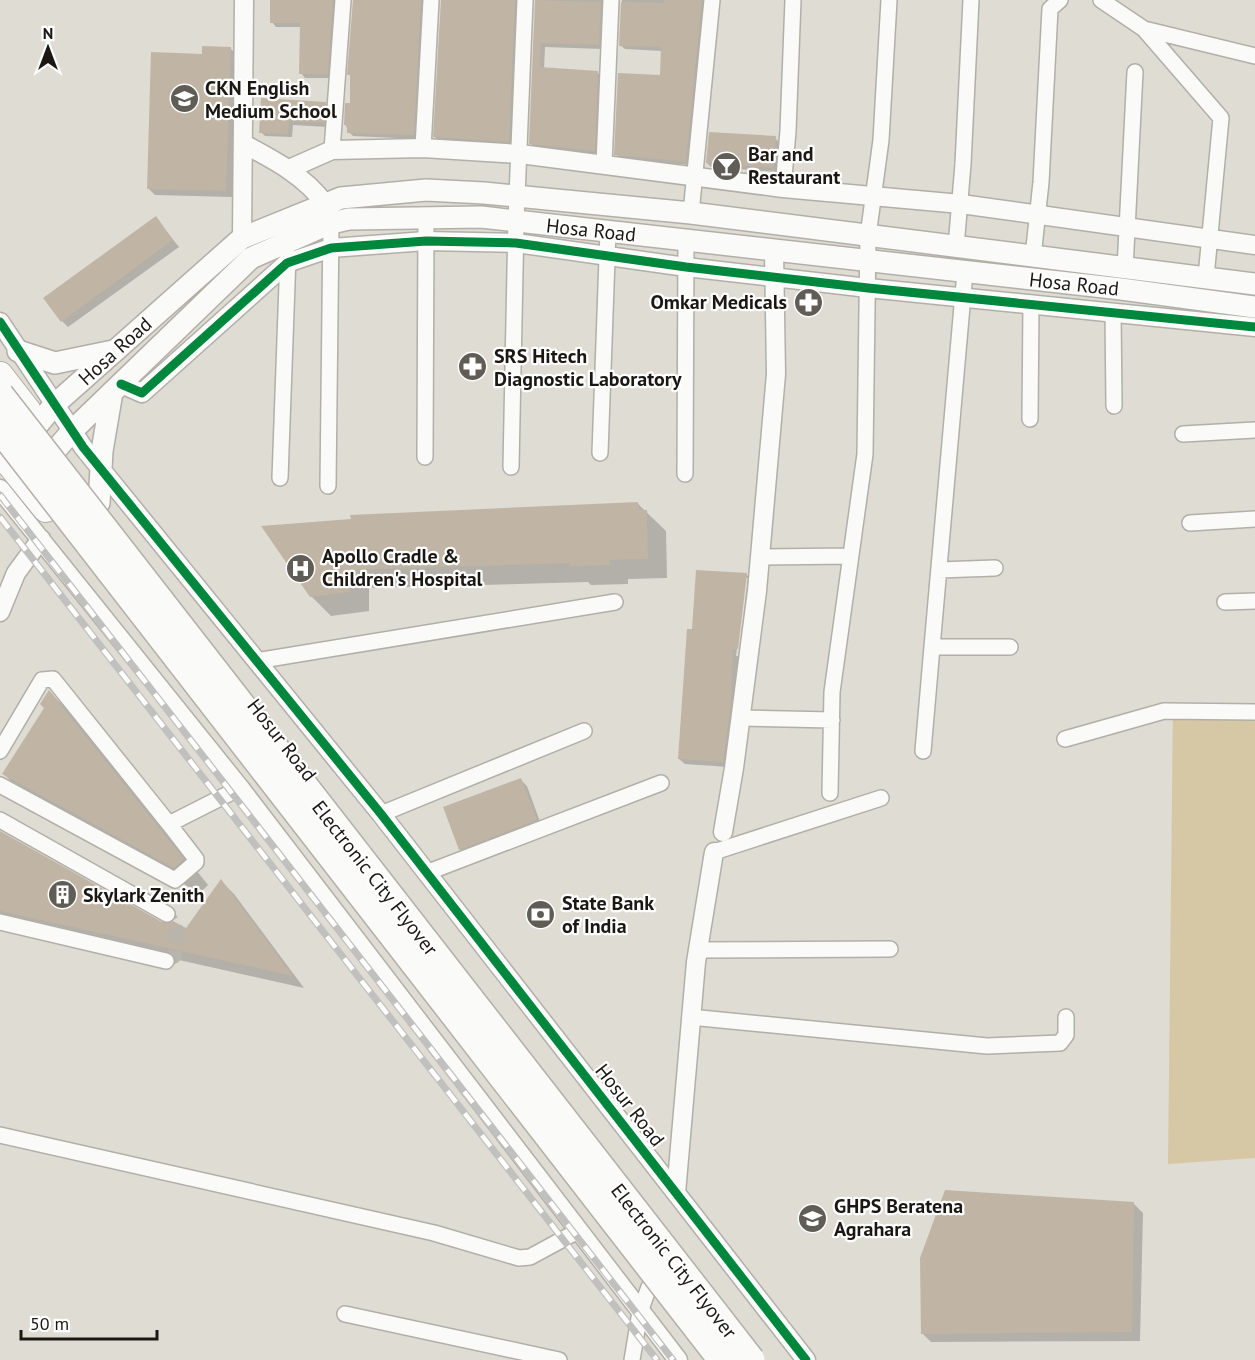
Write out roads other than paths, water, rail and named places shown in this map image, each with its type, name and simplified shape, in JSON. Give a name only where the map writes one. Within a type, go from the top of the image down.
[{"type":"highway","name":"Hosur Road","points":[[0,375],[46,415],[64,439],[99,503],[764,1360]]},
{"type":"highway","name":"Electronic City Flyover","points":[[0,395],[751,1360]]},
{"type":"highway","name":"Electronic City Flyover","points":[[0,429],[722,1360]]},
{"type":"highway","points":[[4,457],[706,1360]]},
{"type":"main road","name":"Hosa Road","points":[[26,484],[64,439],[251,258],[288,242],[328,214],[341,198],[416,190],[691,213],[1033,258],[1255,284]]},
{"type":"main road","name":"Hosa Road","points":[[4,457],[116,350],[243,238],[328,214],[368,217],[481,217],[1255,307]]},
{"type":"main road","points":[[18,351],[55,363],[116,350]]},
{"type":"main road","points":[[99,503],[101,469],[116,388]]},
{"type":"street","points":[[243,238],[244,0]]},
{"type":"street","points":[[332,150],[343,0]]},
{"type":"street","points":[[423,148],[431,0]]},
{"type":"street","points":[[511,467],[516,221],[525,0]]},
{"type":"street","points":[[604,164],[611,0]]},
{"type":"street","points":[[691,213],[712,0]]},
{"type":"street","points":[[783,188],[788,131],[793,0]]},
{"type":"street","points":[[830,794],[832,692],[865,454],[868,236],[880,140],[889,0]]},
{"type":"street","points":[[956,248],[961,204],[970,0]]},
{"type":"street","points":[[1033,258],[1038,216],[1050,9],[1060,0]]},
{"type":"street","points":[[1101,0],[1143,29],[1221,118],[1206,278]]},
{"type":"street","points":[[1143,29],[1255,56]]},
{"type":"street","points":[[1125,269],[1135,72]]},
{"type":"street","points":[[244,144],[289,169],[316,192],[328,214],[331,248],[328,486]]},
{"type":"street","points":[[289,169],[332,150],[423,148],[520,154],[783,188],[961,204],[1255,244]]},
{"type":"street","points":[[425,457],[426,218]]},
{"type":"street","points":[[600,453],[608,231]]},
{"type":"street","points":[[685,474],[686,240]]},
{"type":"street","points":[[116,388],[142,393],[287,263],[331,248],[426,241],[516,243],[686,267],[867,288],[1255,327]]},
{"type":"street","points":[[280,478],[288,242]]},
{"type":"street","points":[[723,832],[741,718],[760,557],[776,374],[774,250]]},
{"type":"street","points":[[923,751],[965,272]]},
{"type":"street","points":[[1030,419],[1031,303]]},
{"type":"street","points":[[1113,313],[1114,406]]},
{"type":"street","points":[[0,322],[18,351],[46,415]]},
{"type":"street","points":[[1183,434],[1255,430]]},
{"type":"street","name":"Hosur Road","points":[[64,439],[101,469],[381,814],[806,1360]]},
{"type":"street","points":[[0,489],[240,788],[678,1360]]},
{"type":"street","points":[[0,514],[21,514]]},
{"type":"street","points":[[1190,523],[1255,519]]},
{"type":"street","points":[[0,612],[16,573],[41,539]]},
{"type":"street","points":[[760,557],[851,556]]},
{"type":"street","points":[[939,570],[995,568]]},
{"type":"street","points":[[1225,602],[1255,601]]},
{"type":"street","points":[[256,661],[615,602]]},
{"type":"street","points":[[932,647],[1010,647]]},
{"type":"street","points":[[0,751],[42,680],[53,679],[196,858],[196,862],[178,880],[171,879],[0,785]]},
{"type":"street","points":[[1065,739],[1164,711],[1255,712]]},
{"type":"street","points":[[741,718],[832,720]]},
{"type":"street","points":[[381,814],[584,731]]},
{"type":"street","points":[[426,873],[661,783]]},
{"type":"street","points":[[169,824],[240,788]]},
{"type":"street","points":[[676,1193],[690,1017],[714,852],[881,798]]},
{"type":"street","points":[[0,820],[167,915]]},
{"type":"street","points":[[0,922],[166,961]]},
{"type":"street","points":[[698,950],[890,949]]},
{"type":"street","points":[[690,1017],[987,1046],[1060,1043],[1066,1035],[1066,1017]]},
{"type":"street","points":[[0,1135],[434,1233],[519,1258],[530,1257],[578,1231]]},
{"type":"street","points":[[632,1360],[640,1312],[649,1287]]},
{"type":"street","points":[[345,1314],[560,1360]]},
{"type":"tunnel","points":[[166,961],[174,956],[177,932],[167,914]]},
{"type":"railway","points":[[0,495],[673,1360]]},
{"type":"railway","points":[[0,517],[657,1360]]},
{"type":"place","name":"CKN English Medium School","points":[[184,99]]},
{"type":"place","name":"Bar and Restaurant","points":[[727,166]]},
{"type":"place","name":"Omkar Medicals","points":[[808,302]]},
{"type":"place","name":"SRS Hitech Diagnostic Laboratory","points":[[473,367]]},
{"type":"place","name":"Apollo Cradle & Children's Hospital","points":[[301,568]]},
{"type":"place","name":"Skylark Zenith","points":[[62,895]]},
{"type":"place","name":"State Bank of India","points":[[541,914]]},
{"type":"place","name":"GHPS Beratena Agrahara","points":[[813,1218]]}]
